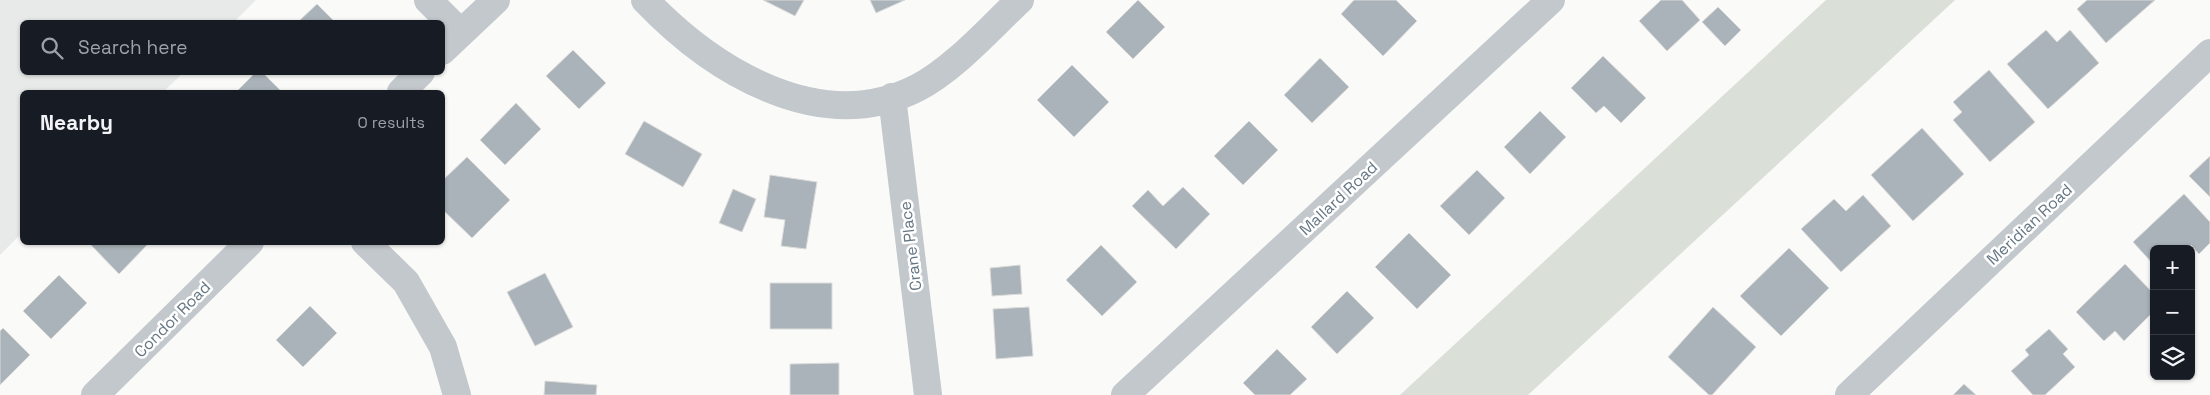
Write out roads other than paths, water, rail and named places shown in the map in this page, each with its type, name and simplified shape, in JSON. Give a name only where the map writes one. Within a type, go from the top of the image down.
[{"type":"street","points":[[428,0],[439,20]]},
{"type":"street","points":[[445,30],[452,42],[496,0]]},
{"type":"street","points":[[645,0],[692,44],[763,88],[800,99],[836,105],[868,103],[916,89],[940,73],[1020,0]]},
{"type":"street","name":"Mallard Road","points":[[1125,395],[1551,0]]},
{"type":"street","name":"Meridian Road","points":[[1849,395],[2210,53]]},
{"type":"street","points":[[403,90],[418,75]]},
{"type":"street","name":"Crane Place","points":[[892,97],[928,395]]},
{"type":"street","name":"Condor Road","points":[[95,395],[247,245]]},
{"type":"street","points":[[368,245],[406,282],[443,347],[457,395]]}]
